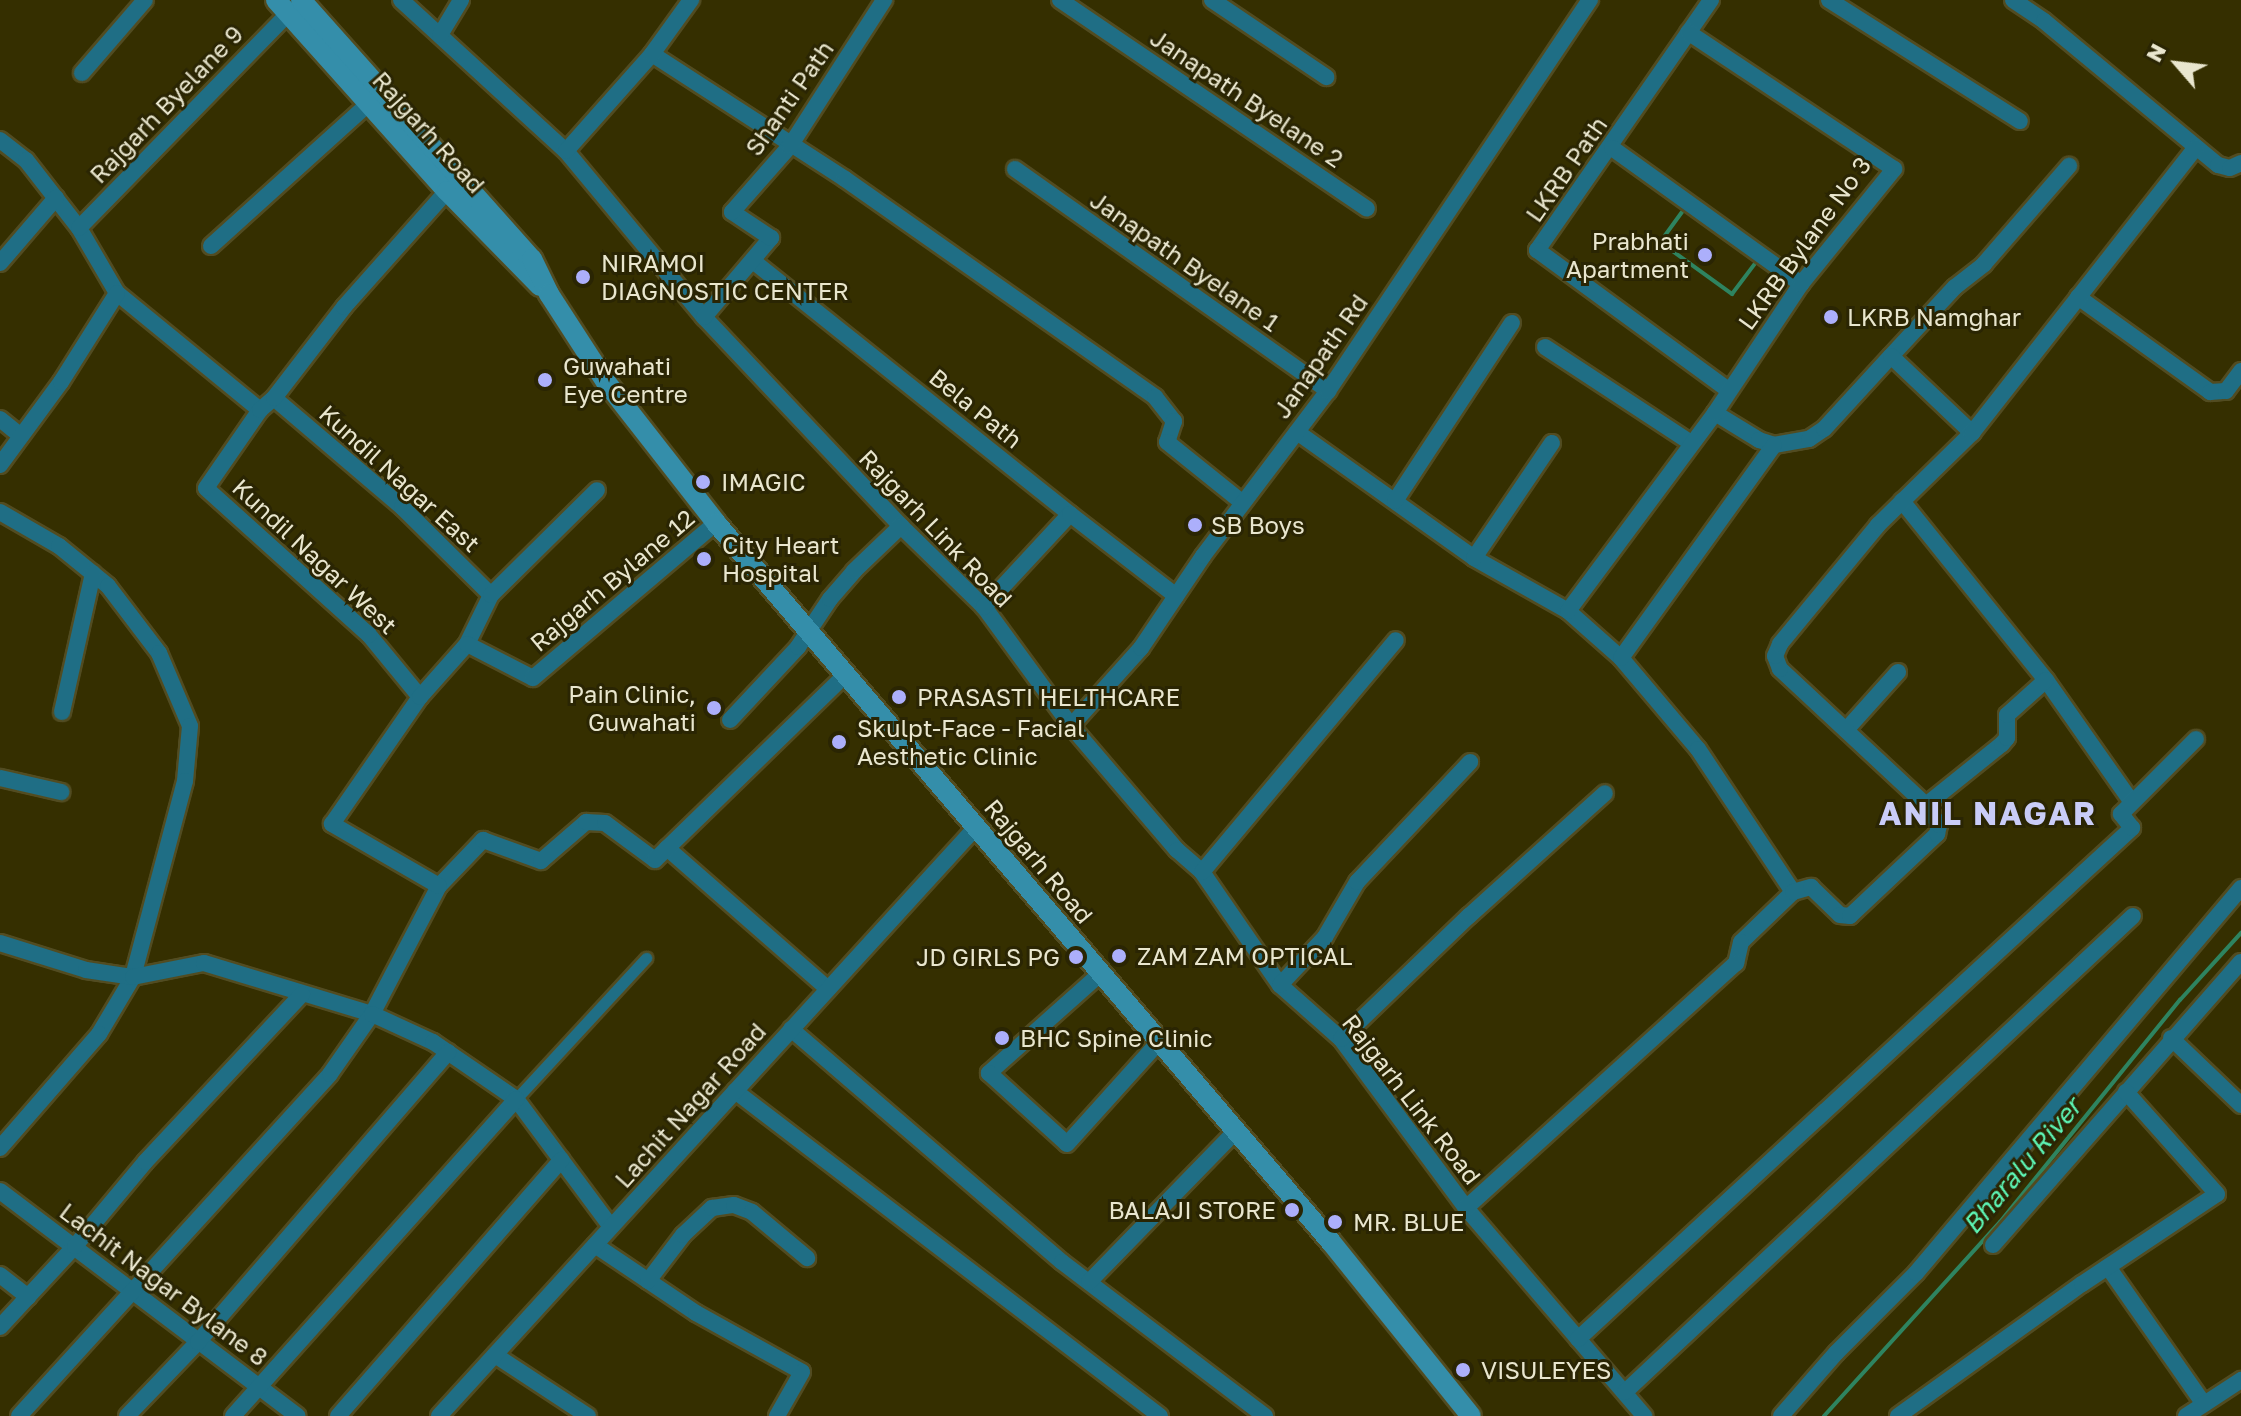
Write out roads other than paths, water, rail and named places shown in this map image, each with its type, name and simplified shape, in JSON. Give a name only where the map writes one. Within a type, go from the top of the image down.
[{"type":"main road","name":"Rajgarh Road","points":[[288,5],[368,104],[447,191],[549,294]]},
{"type":"main road","name":"Rajgarh Road","points":[[288,5],[532,259],[549,294],[606,382],[716,523],[809,628],[844,676],[977,826],[1158,1043],[1331,1242],[1471,1416]]},
{"type":"street","points":[[82,73],[145,0]]},
{"type":"street","name":"Rajgarh Link Road","points":[[401,0],[566,151],[704,317],[901,526],[984,607],[1071,726],[1177,850],[1202,872],[1280,985],[1341,1039],[1466,1208],[1644,1416]]},
{"type":"street","points":[[440,35],[461,0]]},
{"type":"street","points":[[566,151],[652,54],[691,0]]},
{"type":"street","name":"Shanti Path","points":[[704,317],[771,238],[732,212],[790,146],[884,0]]},
{"type":"street","name":"Janapath Byelane 2","points":[[1060,0],[1367,209]]},
{"type":"street","points":[[1212,0],[1326,77]]},
{"type":"street","name":"Janapath Rd","points":[[1071,726],[1141,648],[1243,503],[1328,391],[1590,0]]},
{"type":"street","name":"LKRB Path","points":[[1711,0],[1612,148],[1537,250],[1728,390]]},
{"type":"street","points":[[1829,0],[2020,121]]},
{"type":"street","points":[[2013,0],[2044,21],[2218,165],[2236,165]]},
{"type":"street","name":"Rajgarh Byelane 9","points":[[79,228],[288,5]]},
{"type":"street","name":"LKRB Bylane No 3","points":[[1568,611],[1715,413],[1801,284],[1894,169],[1688,32]]},
{"type":"street","points":[[652,54],[845,179],[1155,397],[1174,421],[1167,442],[1243,503]]},
{"type":"street","points":[[211,246],[368,104]]},
{"type":"street","points":[[1,142],[26,160],[56,198],[79,228],[117,293],[260,410],[274,398],[344,307],[447,191]]},
{"type":"street","points":[[1466,1208],[1736,963],[1741,942],[1793,892],[1811,887],[1840,915],[1850,916],[1862,908],[1937,834],[1938,821],[1926,805],[1780,669],[1775,656],[1790,632],[1902,501],[1972,433],[2196,147]]},
{"type":"street","points":[[1612,148],[1801,284]]},
{"type":"street","points":[[1715,413],[1759,440],[1774,445],[1809,439],[1824,429],[1955,287],[1984,264],[2069,166]]},
{"type":"street","name":"Janapath Byelane 1","points":[[1015,169],[1328,391]]},
{"type":"street","points":[[0,263],[56,198]]},
{"type":"street","name":"Bela Path","points":[[753,261],[1176,596]]},
{"type":"street","points":[[0,465],[61,382],[117,293]]},
{"type":"street","points":[[2078,297],[2210,392],[2226,391],[2241,371]]},
{"type":"street","points":[[1395,501],[1512,323]]},
{"type":"street","points":[[1545,347],[1691,443]]},
{"type":"street","points":[[1891,356],[1972,433]]},
{"type":"street","name":"Kundil Nagar East","points":[[274,398],[402,507],[491,595]]},
{"type":"street","name":"Kundil Nagar West","points":[[260,410],[206,488],[369,635],[420,697]]},
{"type":"street","points":[[0,419],[21,436]]},
{"type":"street","points":[[1297,432],[1474,558],[1568,611],[1621,658],[1698,749],[1793,892]]},
{"type":"street","points":[[1474,558],[1552,443]]},
{"type":"street","points":[[1621,658],[1774,445]]},
{"type":"street","points":[[439,886],[332,824],[420,697],[467,644],[491,595],[597,490]]},
{"type":"street","points":[[1902,501],[2046,680],[2131,801]]},
{"type":"street","points":[[0,512],[59,546],[108,586],[159,653],[190,726],[185,781],[133,977],[99,1034],[0,1148]]},
{"type":"street","points":[[984,607],[1070,514]]},
{"type":"street","name":"Rajgarh Bylane 12","points":[[467,644],[533,678],[716,523]]},
{"type":"street","points":[[730,720],[798,647],[809,628],[854,571],[901,526]]},
{"type":"street","points":[[62,712],[93,573]]},
{"type":"street","points":[[1202,872],[1396,640]]},
{"type":"street","points":[[1846,730],[1898,672]]},
{"type":"street","points":[[19,1416],[330,1074],[372,1014],[439,886],[483,840],[541,861],[586,822],[605,823],[655,860],[844,676]]},
{"type":"street","points":[[1926,805],[2002,744],[2007,738],[2007,715],[2046,680]]},
{"type":"street","points":[[1578,1339],[2132,828],[2121,814],[2196,739]]},
{"type":"street","points":[[1280,985],[1325,937],[1357,882],[1470,762]]},
{"type":"street","points":[[0,778],[61,792]]},
{"type":"street","points":[[1341,1039],[1605,793]]},
{"type":"street","name":"Lachit Nagar Road","points":[[439,1416],[977,826]]},
{"type":"street","points":[[667,848],[828,989]]},
{"type":"street","points":[[1781,1416],[1836,1353],[1916,1273],[2241,888]]},
{"type":"street","points":[[1625,1392],[2133,916]]},
{"type":"street","points":[[0,943],[86,970],[133,977],[204,963],[372,1014],[448,1052],[516,1099],[611,1227]]},
{"type":"street","points":[[233,1416],[646,958]]},
{"type":"street","points":[[1993,1245],[2171,1038],[2241,962]]},
{"type":"street","points":[[1100,974],[989,1073],[1067,1144],[1158,1043]]},
{"type":"street","points":[[0,1327],[75,1246],[145,1162],[302,994]]},
{"type":"street","points":[[791,1029],[1089,1282],[1265,1416]]},
{"type":"street","points":[[2171,1038],[2241,1105]]},
{"type":"street","points":[[127,1416],[198,1342],[448,1052]]},
{"type":"street","points":[[735,1091],[1160,1416]]},
{"type":"street","points":[[1898,1416],[2217,1194],[2126,1092]]},
{"type":"street","points":[[1089,1282],[1235,1132]]},
{"type":"street","points":[[338,1416],[561,1160]]},
{"type":"street","name":"Lachit Nagar Bylane 8","points":[[0,1191],[298,1416]]},
{"type":"street","points":[[648,1281],[683,1235],[712,1208],[734,1205],[752,1212],[807,1258]]},
{"type":"street","points":[[595,1245],[696,1313],[802,1372],[777,1416]]},
{"type":"street","points":[[2108,1267],[2204,1404]]},
{"type":"street","points":[[0,1275],[28,1297]]},
{"type":"street","points":[[495,1355],[588,1416]]},
{"type":"street","points":[[2186,1416],[2241,1380]]},
{"type":"waterway","points":[[1682,212],[1660,242],[1732,294],[1755,263]]},
{"type":"waterway","name":"Bharalu River","points":[[1824,1416],[2000,1222],[2180,1000],[2241,933]]},
{"type":"place","name":"Prabhati Apartment","points":[[1705,255]]},
{"type":"place","name":"NIRAMOI DIAGNOSTIC CENTER","points":[[583,277]]},
{"type":"place","name":"LKRB Namghar","points":[[1831,317]]},
{"type":"place","name":"Guwahati Eye Centre","points":[[545,380]]},
{"type":"place","name":"IMAGIC","points":[[703,482]]},
{"type":"place","name":"SB Boys","points":[[1195,525]]},
{"type":"place","name":"City Heart Hospital","points":[[704,559]]},
{"type":"place","name":"PRASASTI HELTHCARE","points":[[899,697]]},
{"type":"place","name":"Pain Clinic, Guwahati","points":[[714,708]]},
{"type":"place","name":"Skulpt-Face - Facial Aesthetic Clinic","points":[[839,742]]},
{"type":"place","name":"ZAM ZAM OPTICAL","points":[[1119,956]]},
{"type":"place","name":"JD GIRLS PG","points":[[1076,957]]},
{"type":"place","name":"BHC Spine Clinic","points":[[1002,1038]]},
{"type":"place","name":"BALAJI STORE","points":[[1292,1210]]},
{"type":"place","name":"MR. BLUE","points":[[1335,1222]]},
{"type":"place","name":"VISULEYES","points":[[1463,1370]]},
{"type":"district","name":"ANIL NAGAR","points":[[1988,813]]}]
